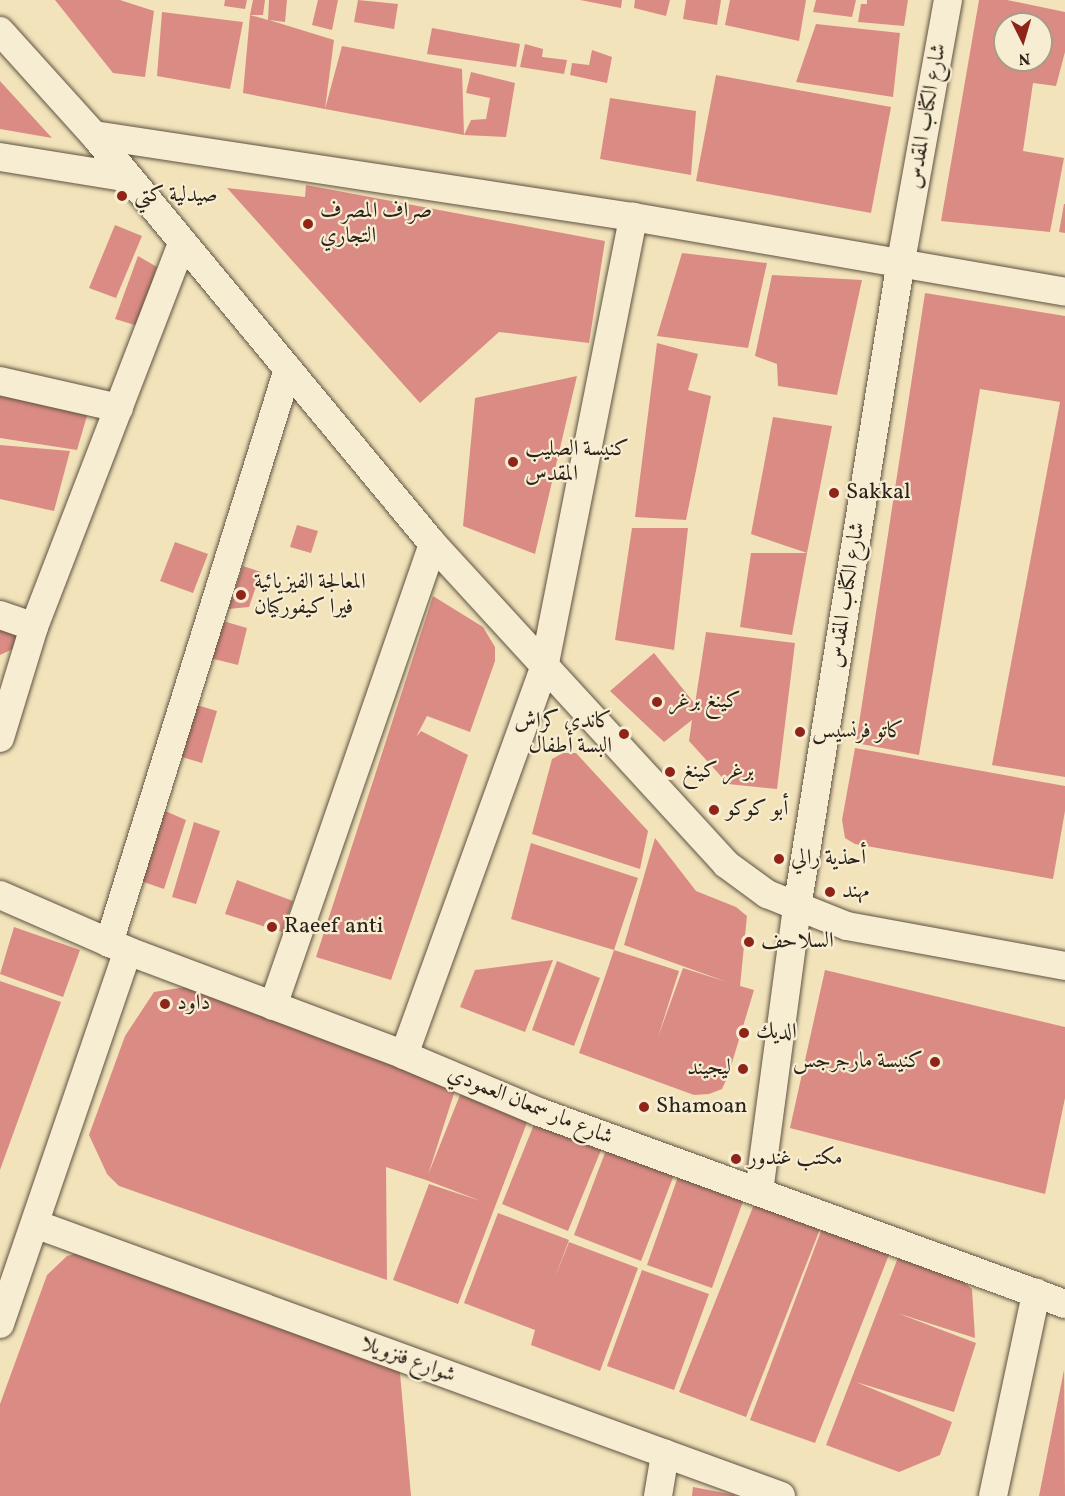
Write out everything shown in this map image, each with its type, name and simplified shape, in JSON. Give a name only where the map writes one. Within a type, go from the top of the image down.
[{"type":"street","name":"شارع الكتاب المقدس","points":[[759,1192],[797,908],[901,261],[948,0]]},
{"type":"street","points":[[0,31],[94,135],[432,544],[726,864],[767,894],[797,908],[847,926],[1064,962]]},
{"type":"street","points":[[94,135],[633,217],[901,261],[1065,292]]},
{"type":"street","points":[[0,157],[129,178]]},
{"type":"street","points":[[404,1055],[544,668],[633,217]]},
{"type":"street","points":[[0,738],[34,627],[182,243]]},
{"type":"street","points":[[0,1324],[35,1224],[288,369]]},
{"type":"street","points":[[0,381],[119,408]]},
{"type":"street","points":[[273,1006],[432,544]]},
{"type":"street","points":[[0,615],[34,627]]},
{"type":"street","name":"شارع مار سمعان العمودي","points":[[0,895],[118,947],[404,1055],[539,1112],[1065,1304]]},
{"type":"street","name":"شوارع فنزويلا","points":[[35,1224],[782,1496]]},
{"type":"street","points":[[993,1496],[1036,1293]]},
{"type":"street","points":[[657,1496],[665,1454]]},
{"type":"building","points":[[55,0],[120,0],[154,11],[145,77],[113,73]]},
{"type":"building","points":[[225,0],[247,0],[245,9],[224,6]]},
{"type":"building","points":[[253,0],[265,0],[263,15],[250,15]]},
{"type":"building","points":[[269,0],[287,0],[285,22],[269,20],[334,40],[325,109],[243,93],[250,15],[268,20]]},
{"type":"building","points":[[318,0],[338,0],[332,30],[312,25]]},
{"type":"building","points":[[358,0],[398,4],[394,29],[354,22]]},
{"type":"building","points":[[580,0],[622,0],[621,8]]},
{"type":"building","points":[[635,0],[670,0],[666,16],[634,8]]},
{"type":"building","points":[[686,0],[721,0],[717,25],[683,19]]},
{"type":"building","points":[[730,0],[806,0],[799,41],[725,25]]},
{"type":"building","points":[[816,0],[856,0],[852,17],[813,12]]},
{"type":"building","points":[[867,0],[908,0],[904,26],[858,22],[861,4],[867,4]]},
{"type":"building","points":[[979,0],[1007,0],[1065,12],[1065,52],[1056,86],[1033,83],[1023,151],[1064,158],[1050,232],[941,221]]},
{"type":"building","points":[[162,12],[243,22],[230,89],[157,76]]},
{"type":"building","points":[[816,24],[900,33],[893,97],[796,82]]},
{"type":"building","points":[[432,28],[520,44],[516,67],[427,54]]},
{"type":"building","points":[[525,44],[543,49],[542,57],[567,60],[564,74],[520,67]]},
{"type":"building","points":[[342,46],[462,69],[464,135],[325,109]]},
{"type":"building","points":[[592,50],[612,57],[607,83],[570,75],[572,63],[589,65]]},
{"type":"building","points":[[471,72],[515,83],[506,137],[464,135],[471,120],[486,119],[490,98],[466,93]]},
{"type":"building","points":[[716,75],[891,107],[871,213],[696,181]]},
{"type":"building","points":[[0,81],[52,138],[0,129]]},
{"type":"building","points":[[610,98],[696,111],[691,175],[600,159]]},
{"type":"building","points":[[306,185],[605,241],[589,343],[499,332],[420,403],[227,188],[305,197]]},
{"type":"building","points":[[1065,204],[1065,233],[1059,232]]},
{"type":"building","points":[[115,225],[142,236],[116,298],[89,288]]},
{"type":"building","points":[[682,253],[767,263],[748,348],[657,336]]},
{"type":"building","points":[[138,256],[157,267],[138,326],[115,319]]},
{"type":"building","points":[[772,275],[862,280],[837,395],[778,386],[777,364],[755,356]]},
{"type":"building","points":[[925,293],[1065,316],[1065,777],[992,765],[1060,402],[980,389],[919,755],[856,743]]},
{"type":"building","points":[[657,343],[698,354],[688,390],[711,396],[686,520],[635,517]]},
{"type":"building","name":"كنيسة الصليب المقدس","points":[[577,376],[535,554],[463,526],[475,398]]},
{"type":"building","points":[[0,389],[89,409],[77,450],[0,438]]},
{"type":"building","points":[[773,417],[832,426],[807,553],[751,534]]},
{"type":"building","points":[[0,445],[70,451],[54,511],[0,499]]},
{"type":"building","points":[[297,525],[318,531],[311,553],[290,547]]},
{"type":"building","points":[[632,528],[688,528],[674,650],[615,640]]},
{"type":"building","points":[[175,542],[208,554],[193,593],[160,581]]},
{"type":"building","points":[[751,553],[807,553],[792,635],[740,627]]},
{"type":"building","points":[[243,566],[261,572],[249,607],[228,609]]},
{"type":"building","points":[[433,596],[483,627],[495,647],[495,661],[470,732],[427,716],[416,737],[421,731],[468,755],[391,980],[316,957]]},
{"type":"building","points":[[216,619],[247,628],[238,665],[206,657]]},
{"type":"building","points":[[0,625],[22,637],[17,647],[0,655]]},
{"type":"building","points":[[706,632],[795,643],[777,789],[728,784],[689,741],[692,720],[664,742],[610,691],[654,653],[695,704]]},
{"type":"building","points":[[190,703],[217,711],[202,763],[175,755]]},
{"type":"building","points":[[855,748],[1065,786],[1065,811],[1053,879],[855,844],[845,838],[842,820]]},
{"type":"building","points":[[563,753],[576,753],[648,831],[640,869],[532,834],[552,759]]},
{"type":"building","points":[[156,807],[186,820],[164,889],[135,879]]},
{"type":"building","points":[[194,822],[220,831],[196,904],[172,897]]},
{"type":"building","points":[[655,838],[696,891],[736,907],[747,916],[740,986],[754,990],[728,1076],[722,1089],[709,1094],[694,1095],[579,1053],[614,950],[679,971],[658,1037],[683,968],[727,982],[624,945]]},
{"type":"building","points":[[531,843],[638,878],[614,950],[511,919]]},
{"type":"building","points":[[237,880],[293,901],[282,932],[225,914]]},
{"type":"building","points":[[14,927],[80,950],[63,997],[0,974]]},
{"type":"building","points":[[553,960],[525,1032],[460,1007],[475,970]]},
{"type":"building","points":[[557,961],[600,978],[574,1046],[532,1030]]},
{"type":"building","name":"كنيسة مارجرجس","points":[[825,970],[1065,1027],[1065,1098],[1045,1194],[790,1128]]},
{"type":"building","points":[[0,981],[61,1002],[0,1170]]},
{"type":"building","points":[[186,987],[457,1084],[428,1175],[464,1085],[531,1112],[458,1304],[393,1280],[429,1184],[481,1201],[426,1180],[386,1167],[387,1280],[119,1186],[107,1174],[89,1135],[125,1036],[154,992]]},
{"type":"building","points":[[539,1112],[606,1138],[568,1231],[502,1204]]},
{"type":"building","points":[[609,1142],[677,1167],[641,1261],[574,1235]]},
{"type":"building","points":[[680,1171],[746,1193],[712,1288],[647,1265]]},
{"type":"building","points":[[759,1192],[824,1219],[746,1417],[679,1392]]},
{"type":"building","points":[[498,1213],[569,1240],[554,1280],[569,1242],[638,1268],[600,1371],[531,1345],[535,1330],[464,1303]]},
{"type":"building","points":[[824,1223],[892,1247],[815,1443],[750,1420]]},
{"type":"building","points":[[81,1252],[399,1362],[411,1496],[0,1496],[0,1404],[47,1275],[67,1256]]},
{"type":"building","points":[[899,1255],[949,1270],[972,1289],[975,1338],[897,1313],[976,1343],[954,1412],[856,1382],[952,1422],[940,1455],[899,1472],[826,1445]]},
{"type":"building","points":[[642,1270],[709,1294],[674,1390],[607,1366]]},
{"type":"building","points":[[1064,1370],[1065,1496],[1039,1496]]},
{"type":"building","points":[[693,1487],[735,1495],[735,1496],[692,1496]]},
{"type":"place","name":"صيدلية كتي","points":[[122,196]]},
{"type":"place","name":"صراف المصرف التجاري","points":[[308,224]]},
{"type":"place","name":"كنيسة الصليب المقدس","points":[[513,462]]},
{"type":"place","name":"Sakkal","points":[[834,493]]},
{"type":"place","name":"المعالجة الفيزيائية فيرا كيفوركيان","points":[[241,595]]},
{"type":"place","name":"كينغ برغر","points":[[657,702]]},
{"type":"place","name":"كاتو فرنسيس","points":[[800,732]]},
{"type":"place","name":"كاندي كراش البسة أطفال","points":[[624,734]]},
{"type":"place","name":"برغر كينغ","points":[[670,772]]},
{"type":"place","name":"أبو كوكو","points":[[714,810]]},
{"type":"place","name":"أحذية رالي","points":[[779,859]]},
{"type":"place","name":"مهند","points":[[830,892]]},
{"type":"place","name":"Raeef anti","points":[[272,927]]},
{"type":"place","name":"السلاحف","points":[[749,942]]},
{"type":"place","name":"داود","points":[[165,1004]]},
{"type":"place","name":"الديك","points":[[744,1033]]},
{"type":"place","name":"كنيسة مارجرجس","points":[[935,1062]]},
{"type":"place","name":"ليجيند","points":[[743,1069]]},
{"type":"place","name":"Shamoan","points":[[644,1107]]},
{"type":"place","name":"مكتب غندور","points":[[736,1159]]}]
